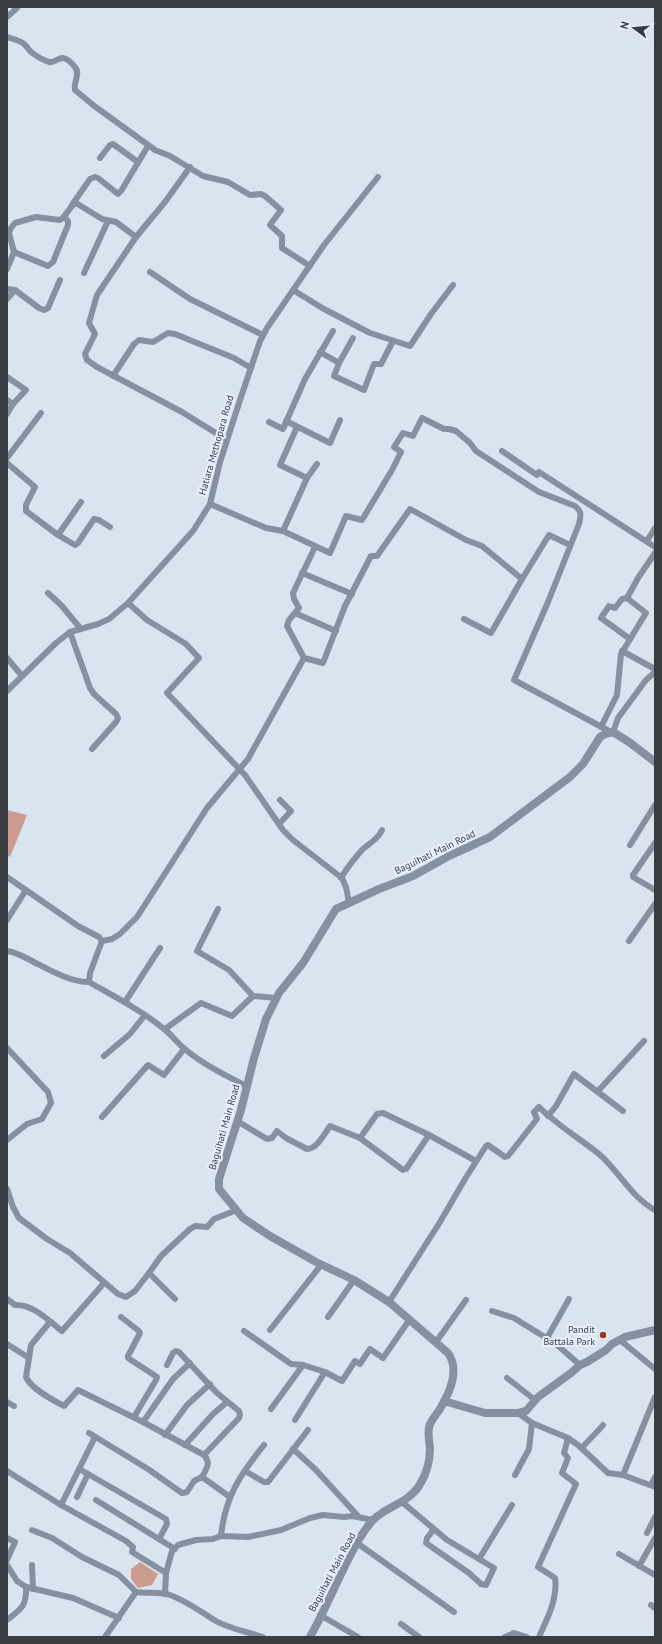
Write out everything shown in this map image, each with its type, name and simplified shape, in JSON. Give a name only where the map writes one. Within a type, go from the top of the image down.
[{"type":"street","points":[[7,17],[17,8]]},
{"type":"street","points":[[7,37],[23,43],[33,54],[48,61],[51,62],[61,57],[65,58],[76,68],[78,72],[74,87],[75,90],[148,146],[190,167],[203,176],[228,182],[246,194],[265,196],[279,207],[281,212],[270,225],[282,236],[282,248],[310,266]]},
{"type":"street","points":[[100,158],[110,145],[113,144],[138,162]]},
{"type":"street","points":[[7,269],[14,252],[13,244],[8,237],[11,228],[15,223],[36,217],[56,221],[64,218],[90,179],[95,177],[118,194],[148,146]]},
{"type":"street","points":[[190,167],[165,202],[136,237],[97,295],[88,323],[95,334],[85,354],[87,360],[113,376],[182,412],[227,440]]},
{"type":"street","name":"Hatiara Methopara Road","points":[[7,691],[56,643],[70,632],[98,624],[109,619],[128,603],[193,530],[210,504],[227,440],[263,335],[324,245],[378,177]]},
{"type":"street","points":[[72,204],[79,204],[102,219],[116,222],[136,237]]},
{"type":"street","points":[[14,252],[48,266],[53,262],[68,225],[68,221],[64,218]]},
{"type":"street","points":[[84,273],[108,221]]},
{"type":"street","points":[[150,272],[190,299],[263,335]]},
{"type":"street","points":[[7,289],[15,290],[44,310],[48,308],[60,280]]},
{"type":"street","points":[[293,290],[324,309],[370,333],[410,346],[431,314],[453,285]]},
{"type":"street","points":[[7,299],[15,290]]},
{"type":"street","points":[[269,422],[283,429],[305,379],[333,331]]},
{"type":"street","points":[[113,376],[134,344],[139,340],[153,342],[168,333],[175,334],[228,356],[251,368]]},
{"type":"street","points":[[353,338],[339,363],[334,376],[364,390],[374,364],[381,364],[393,341]]},
{"type":"street","points":[[320,352],[339,363]]},
{"type":"street","points":[[7,377],[26,390],[13,404],[7,414]]},
{"type":"street","points":[[7,400],[13,404]]},
{"type":"street","points":[[7,458],[41,413]]},
{"type":"street","points":[[210,504],[266,528],[283,531],[330,552],[346,516],[362,520],[401,452],[394,447],[403,433],[413,436],[422,418],[444,429],[449,429],[456,432],[470,443],[476,451],[539,492],[575,506],[580,510]]},
{"type":"street","points":[[286,422],[330,443],[340,420]]},
{"type":"street","points":[[297,427],[280,465],[307,478]]},
{"type":"street","points":[[502,451],[537,475],[539,472],[655,547]]},
{"type":"street","points":[[7,463],[35,487],[26,505],[26,511],[58,535],[75,545],[94,520],[99,520],[110,527]]},
{"type":"street","points":[[283,531],[307,478],[317,464]]},
{"type":"street","points":[[583,500],[580,510],[581,514],[579,524],[548,602],[514,680],[612,732],[629,742],[655,762]]},
{"type":"street","points":[[58,535],[81,502]]},
{"type":"street","points":[[315,546],[293,593],[294,599],[299,608],[289,620],[287,626],[304,658],[323,663],[352,594],[371,556],[377,556],[410,509],[466,540],[482,546],[522,579]]},
{"type":"street","points":[[646,542],[655,528]]},
{"type":"street","points":[[464,620],[491,633],[549,535],[570,545]]},
{"type":"street","points":[[627,598],[638,578],[655,553]]},
{"type":"street","points":[[302,573],[352,594]]},
{"type":"street","points":[[48,593],[61,605],[81,629]]},
{"type":"street","points":[[601,727],[617,695],[622,651],[646,613],[627,598],[622,598],[615,608],[609,606],[601,618],[630,638]]},
{"type":"street","points":[[128,603],[147,620],[186,644],[199,658],[167,693],[240,770],[279,824],[293,840],[341,878],[346,887],[349,902]]},
{"type":"street","points":[[295,613],[336,632]]},
{"type":"street","points":[[70,632],[90,688],[94,694],[116,714],[118,718],[92,749]]},
{"type":"street","points":[[622,651],[655,669]]},
{"type":"street","points":[[7,658],[22,676]]},
{"type":"street","points":[[102,941],[112,939],[120,934],[137,917],[207,808],[240,770],[304,658]]},
{"type":"street","points":[[612,732],[618,718],[646,680],[655,672]]},
{"type":"street","name":"Baguihati Main Road","points":[[310,1637],[357,1543],[373,1520],[380,1514],[402,1502],[418,1487],[426,1472],[430,1456],[429,1427],[444,1401],[453,1380],[454,1365],[448,1353],[389,1302],[354,1280],[321,1265],[270,1236],[243,1218],[219,1188],[219,1178],[266,1019],[276,998],[302,963],[336,909],[379,888],[413,876],[449,856],[490,837],[570,777],[583,764],[600,737],[612,732]]},
{"type":"street","points":[[279,824],[291,811],[280,800]]},
{"type":"street","points":[[630,845],[655,805]]},
{"type":"street","points":[[341,878],[352,861],[379,837],[382,830]]},
{"type":"street","points":[[655,843],[633,877],[655,890]]},
{"type":"street","points":[[7,876],[78,926],[99,937],[102,941]]},
{"type":"street","points":[[7,920],[26,890]]},
{"type":"street","points":[[629,941],[655,904]]},
{"type":"street","points":[[218,909],[197,951],[229,970],[253,996],[276,998]]},
{"type":"street","points":[[89,982],[90,973],[102,941]]},
{"type":"street","points":[[125,1002],[160,948]]},
{"type":"street","points":[[7,951],[16,952],[57,974],[84,982],[89,982],[125,1002],[165,1029],[184,1049],[213,1069],[246,1086]]},
{"type":"street","points":[[165,1029],[201,1003],[232,1016],[253,996]]},
{"type":"street","points":[[104,1056],[130,1034],[145,1016]]},
{"type":"street","points":[[598,1091],[644,1041]]},
{"type":"street","points":[[7,1048],[48,1092],[51,1104],[42,1119],[27,1124],[7,1140]]},
{"type":"street","points":[[102,1117],[148,1065],[164,1075],[184,1049]]},
{"type":"street","points":[[548,1116],[556,1106],[574,1074],[624,1110]]},
{"type":"street","points":[[389,1302],[440,1222],[476,1161],[488,1145],[504,1156],[508,1156],[537,1119],[534,1112],[538,1107],[600,1155],[624,1183],[655,1210]]},
{"type":"street","points":[[360,1138],[377,1114],[383,1112],[476,1161]]},
{"type":"street","points":[[237,1121],[267,1139],[272,1138],[277,1131],[286,1138],[307,1149],[315,1146],[330,1126],[360,1138],[403,1170],[406,1169],[429,1135]]},
{"type":"street","points":[[7,1189],[13,1207],[19,1218],[47,1239],[70,1253],[118,1294],[126,1297],[135,1291],[160,1256],[190,1229],[195,1226],[207,1227],[214,1219],[237,1210]]},
{"type":"street","points":[[270,1330],[321,1265]]},
{"type":"street","points":[[149,1273],[175,1299]]},
{"type":"street","points":[[328,1317],[354,1280]]},
{"type":"street","points":[[7,1299],[15,1305],[24,1304],[62,1332],[104,1283]]},
{"type":"street","points":[[547,1338],[569,1299]]},
{"type":"street","points":[[436,1342],[466,1300]]},
{"type":"street","points":[[492,1311],[514,1318],[547,1338],[580,1365]]},
{"type":"street","points":[[121,1317],[140,1333],[128,1358],[157,1377],[134,1417]]},
{"type":"street","points":[[244,1332],[291,1364],[303,1365],[324,1372],[342,1381],[354,1361],[360,1364],[370,1350],[383,1358],[410,1319]]},
{"type":"street","points":[[50,1322],[31,1345],[26,1378],[28,1382],[45,1395],[64,1406],[76,1390],[78,1390],[144,1422],[165,1435],[204,1455],[208,1462],[202,1477],[194,1481],[187,1492],[182,1492],[148,1469],[89,1433]]},
{"type":"street","points":[[444,1401],[485,1413],[518,1413],[526,1411],[535,1400],[580,1365],[588,1362],[625,1337],[655,1330]]},
{"type":"street","points":[[620,1340],[655,1370]]},
{"type":"street","points":[[7,1344],[29,1358]]},
{"type":"street","points":[[167,1365],[173,1353],[176,1351],[179,1352],[227,1402],[239,1411],[239,1418],[204,1455]]},
{"type":"street","points":[[144,1422],[173,1379],[190,1363]]},
{"type":"street","points":[[271,1409],[303,1365]]},
{"type":"street","points":[[295,1420],[324,1372]]},
{"type":"street","points":[[507,1378],[535,1400]]},
{"type":"street","points":[[165,1435],[187,1405],[210,1384]]},
{"type":"street","points":[[623,1475],[655,1397]]},
{"type":"street","points":[[7,1402],[14,1406]]},
{"type":"street","points":[[185,1445],[213,1414],[227,1402]]},
{"type":"street","points":[[518,1413],[532,1423],[568,1438],[582,1448],[608,1473],[623,1475],[653,1486],[655,1477]]},
{"type":"street","points":[[515,1475],[529,1449],[532,1423]]},
{"type":"street","points":[[582,1448],[592,1435],[596,1434],[602,1425]]},
{"type":"street","points":[[245,1471],[264,1482],[268,1482],[308,1430]]},
{"type":"street","points":[[61,1505],[95,1437]]},
{"type":"street","points":[[539,1637],[551,1609],[556,1586],[555,1578],[538,1567],[576,1484],[562,1473],[568,1458],[564,1453],[568,1438]]},
{"type":"street","points":[[221,1536],[230,1497],[235,1485],[264,1445]]},
{"type":"street","points":[[293,1449],[358,1516]]},
{"type":"street","points":[[79,1469],[166,1519],[167,1524],[159,1538]]},
{"type":"street","points":[[7,1471],[61,1505],[126,1541],[133,1547],[132,1552],[166,1574]]},
{"type":"street","points":[[77,1497],[88,1474]]},
{"type":"street","points":[[202,1477],[230,1497]]},
{"type":"street","points":[[96,1500],[175,1549]]},
{"type":"street","points":[[402,1502],[434,1529],[447,1540],[494,1568],[486,1585],[481,1584],[469,1573],[426,1543],[427,1538],[434,1529]]},
{"type":"street","points":[[479,1559],[512,1505]]},
{"type":"street","points":[[165,1594],[166,1574],[172,1552],[178,1545],[196,1540],[213,1539],[221,1536],[248,1537],[281,1530],[310,1518],[323,1515],[358,1516],[373,1520]]},
{"type":"street","points":[[647,1533],[655,1517]]},
{"type":"street","points":[[32,1530],[52,1538],[82,1557],[119,1575],[136,1592],[145,1594],[157,1592],[165,1594],[191,1604],[220,1622],[264,1637]]},
{"type":"street","points":[[7,1538],[15,1542],[7,1560]]},
{"type":"street","points":[[639,1566],[655,1538]]},
{"type":"street","points":[[357,1543],[454,1612]]},
{"type":"street","points":[[619,1554],[655,1575]]},
{"type":"street","points":[[7,1565],[9,1575],[26,1587],[73,1598],[119,1618]]},
{"type":"street","points":[[32,1565],[33,1589]]},
{"type":"street","points":[[7,1620],[22,1608],[25,1603],[26,1587]]},
{"type":"street","points":[[105,1637],[136,1592]]},
{"type":"street","points":[[320,1615],[358,1637]]},
{"type":"street","points":[[401,1624],[419,1637]]},
{"type":"street","points":[[504,1637],[514,1634],[527,1637]]},
{"type":"shaded area","points":[[7,810],[27,815],[10,857],[7,855]]},
{"type":"shaded area","points":[[140,1562],[158,1574],[152,1585],[138,1588],[131,1579],[131,1569]]},
{"type":"place","name":"Pandit Battala Park","points":[[603,1335]]}]
